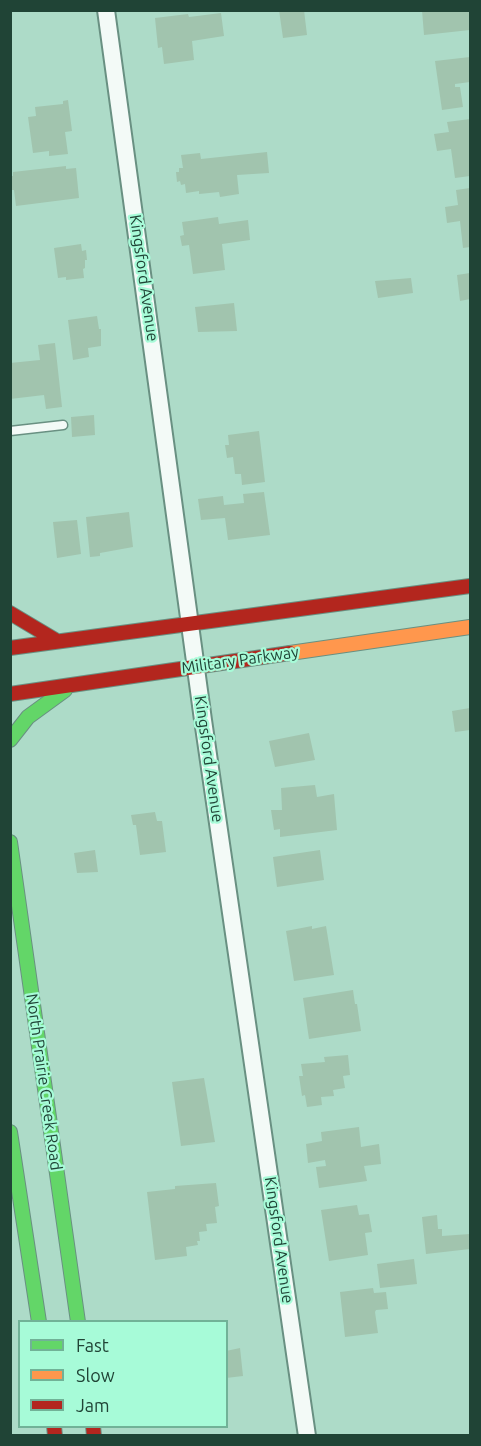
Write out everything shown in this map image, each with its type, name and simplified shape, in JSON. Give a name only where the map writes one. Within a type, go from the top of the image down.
[{"type":"main road","points":[[10,648],[471,586]]},
{"type":"main road","points":[[10,612],[57,641]]},
{"type":"main road","name":"Military Parkway","points":[[10,694],[471,627]]},
{"type":"main road","points":[[10,740],[28,717],[43,704],[74,685]]},
{"type":"main road","name":"North Prairie Creek Road","points":[[10,842],[78,1320]]},
{"type":"main road","points":[[10,1132],[39,1320]]},
{"type":"street","name":"Kingsford Avenue","points":[[106,10],[196,666],[307,1436]]},
{"type":"lane","points":[[10,431],[63,425]]},
{"type":"building","points":[[279,10],[304,10],[307,35],[283,38]]},
{"type":"building","points":[[422,10],[470,12],[470,30],[424,35]]},
{"type":"building","points":[[221,13],[224,36],[192,41],[194,60],[164,64],[162,47],[158,48],[155,18]]},
{"type":"building","points":[[470,57],[470,82],[455,84],[455,87],[460,87],[463,107],[442,110],[435,61]]},
{"type":"building","points":[[68,100],[72,131],[65,132],[68,154],[49,156],[49,151],[33,153],[28,117],[36,116],[35,107],[63,104],[63,101]]},
{"type":"building","points":[[470,119],[470,176],[455,178],[451,149],[437,151],[434,134],[449,132],[447,122]]},
{"type":"building","points":[[267,152],[269,173],[237,175],[239,194],[220,197],[219,192],[186,193],[185,184],[181,185],[180,181],[177,182],[176,172],[179,172],[179,168],[183,168],[181,155],[200,153],[201,159]]},
{"type":"building","points":[[66,166],[66,169],[76,168],[79,198],[16,206],[14,190],[10,190],[10,176],[13,176],[13,172]]},
{"type":"building","points":[[470,188],[470,247],[463,248],[460,221],[447,223],[445,207],[458,205],[456,190]]},
{"type":"building","points":[[218,217],[219,224],[248,220],[250,240],[222,244],[225,270],[193,274],[189,245],[182,246],[180,236],[184,235],[182,222]]},
{"type":"building","points":[[81,244],[82,251],[86,250],[87,260],[85,260],[83,269],[84,278],[66,280],[66,277],[58,278],[54,248]]},
{"type":"building","points":[[470,273],[470,299],[460,301],[457,275]]},
{"type":"building","points":[[411,278],[413,293],[378,298],[375,281]]},
{"type":"building","points":[[234,303],[237,331],[198,332],[195,307]]},
{"type":"building","points":[[97,316],[99,329],[101,329],[101,346],[88,348],[89,357],[73,360],[68,320]]},
{"type":"building","points":[[55,343],[62,407],[46,409],[44,395],[10,399],[10,363],[40,360],[38,345]]},
{"type":"building","points":[[94,415],[95,435],[72,437],[71,417]]},
{"type":"building","points":[[259,431],[265,482],[242,485],[241,474],[235,474],[233,457],[227,458],[225,445],[229,445],[228,435]]},
{"type":"building","points":[[264,492],[270,535],[228,540],[225,518],[201,520],[198,499],[223,496],[224,505],[244,503],[243,494]]},
{"type":"building","points":[[129,512],[133,547],[90,557],[86,517]]},
{"type":"building","points":[[77,520],[81,554],[57,558],[53,522]]},
{"type":"building","points":[[470,708],[470,730],[455,732],[452,711]]},
{"type":"building","points":[[309,733],[315,760],[275,767],[269,741]]},
{"type":"building","points":[[315,785],[317,797],[334,794],[337,830],[280,837],[280,829],[274,830],[271,810],[282,810],[281,788]]},
{"type":"building","points":[[155,812],[157,821],[162,821],[166,852],[140,855],[136,825],[133,825],[131,815]]},
{"type":"building","points":[[95,850],[98,872],[77,873],[74,853]]},
{"type":"building","points":[[320,850],[324,880],[277,887],[273,857]]},
{"type":"building","points":[[312,926],[312,929],[326,926],[334,975],[294,981],[286,931]]},
{"type":"building","points":[[353,990],[361,1031],[309,1039],[303,998]]},
{"type":"building","points":[[348,1055],[350,1075],[343,1076],[345,1088],[333,1090],[334,1096],[321,1097],[322,1105],[307,1107],[305,1095],[302,1096],[299,1076],[303,1076],[301,1064],[325,1062],[324,1057]]},
{"type":"building","points":[[204,1078],[215,1142],[181,1146],[172,1082]]},
{"type":"building","points":[[359,1127],[361,1147],[379,1144],[381,1164],[364,1166],[367,1181],[319,1188],[316,1167],[326,1166],[325,1160],[308,1163],[306,1144],[322,1141],[321,1132]]},
{"type":"building","points":[[216,1183],[219,1206],[215,1207],[217,1223],[206,1224],[207,1231],[199,1232],[198,1245],[186,1247],[187,1256],[155,1260],[147,1192],[175,1189],[175,1186]]},
{"type":"building","points":[[357,1205],[359,1215],[369,1214],[372,1232],[365,1233],[368,1255],[329,1261],[321,1210]]},
{"type":"building","points":[[437,1215],[438,1229],[442,1229],[442,1236],[470,1234],[470,1249],[426,1254],[422,1217]]},
{"type":"building","points":[[414,1259],[417,1284],[380,1288],[377,1264]]},
{"type":"building","points":[[373,1288],[374,1293],[386,1292],[388,1309],[375,1312],[378,1333],[345,1337],[340,1292]]},
{"type":"building","points":[[240,1348],[243,1376],[228,1378],[228,1351]]},
{"type":"traffic: fast","points":[[10,740],[28,717],[65,690]]},
{"type":"traffic: fast","points":[[10,842],[78,1320]]},
{"type":"traffic: fast","points":[[10,1132],[39,1320]]},
{"type":"traffic: slow","points":[[290,653],[470,627]]},
{"type":"traffic: jam","points":[[10,648],[470,586]]},
{"type":"traffic: jam","points":[[10,613],[57,641]]},
{"type":"traffic: jam","points":[[10,694],[290,653]]},
{"type":"traffic: jam","points":[[54,1428],[55,1436]]},
{"type":"traffic: jam","points":[[93,1428],[94,1436]]}]
